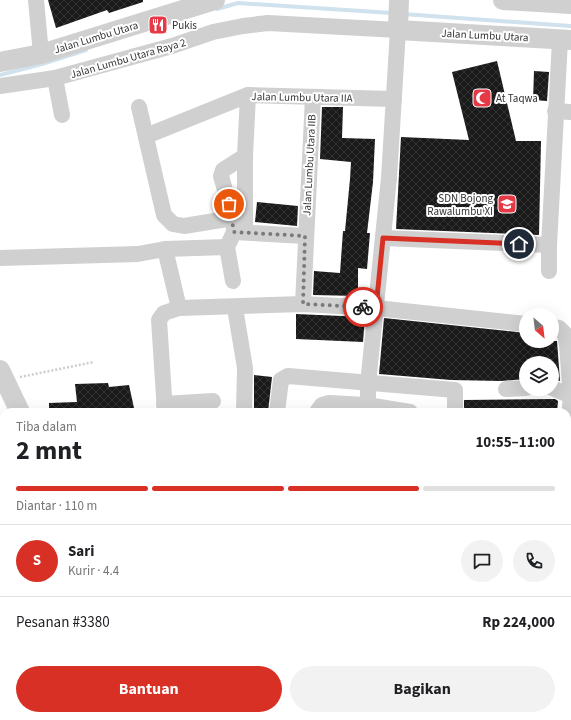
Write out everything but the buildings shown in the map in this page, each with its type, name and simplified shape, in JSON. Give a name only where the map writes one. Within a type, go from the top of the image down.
[{"type":"street","points":[[36,0],[41,54]]},
{"type":"street","name":"Jalan Lumbu Utara","points":[[0,62],[41,54],[214,0]]},
{"type":"street","points":[[502,0],[568,2]]},
{"type":"street","points":[[320,408],[322,405],[329,403],[368,408],[368,384],[383,238],[399,12]]},
{"type":"street","name":"Jalan Lumbu Utara","points":[[399,12],[565,40]]},
{"type":"street","name":"Jalan Lumbu Utara Raya 2","points":[[0,86],[55,78],[172,46],[213,32],[243,26],[399,12]]},
{"type":"street","points":[[549,271],[549,245],[563,111],[565,40]]},
{"type":"street","points":[[55,78],[62,115]]},
{"type":"street","points":[[233,280],[227,247],[237,228],[245,156],[248,95]]},
{"type":"street","name":"Jalan Lumbu Utara IIA","points":[[146,136],[248,95],[394,99]]},
{"type":"street","name":"Jalan Lumbu Utara IIB","points":[[303,304],[305,236],[313,97]]},
{"type":"street","points":[[139,107],[164,215],[173,224],[184,226],[237,228],[305,236]]},
{"type":"street","points":[[237,228],[221,176],[223,170],[245,156]]},
{"type":"street","points":[[383,238],[549,245]]},
{"type":"street","points":[[0,258],[138,254],[165,249],[227,247]]},
{"type":"street","points":[[165,249],[179,308]]},
{"type":"street","points":[[213,401],[165,408],[160,320],[164,313],[179,308],[236,308],[303,304],[376,308],[519,323]]},
{"type":"street","points":[[236,308],[245,368],[244,408]]},
{"type":"street","points":[[559,328],[564,334],[571,396],[570,408]]},
{"type":"street","points":[[3,375],[18,408]]},
{"type":"street","points":[[278,408],[281,380],[288,376],[368,384],[455,390],[455,408]]},
{"type":"street","points":[[506,389],[519,388]]},
{"type":"street","points":[[559,391],[571,396]]},
{"type":"path","points":[[3,375],[94,362]]},
{"type":"waterway","points":[[217,9],[238,3],[392,13]]},
{"type":"waterway","points":[[403,14],[571,26]]},
{"type":"waterway","points":[[0,75],[86,50]]},
{"type":"way so far","points":[[229,204],[233,218],[234,232],[305,236],[303,304],[363,307]]},
{"type":"place","name":"Pukis","points":[[158,25]]},
{"type":"place","name":"At Taqwa","points":[[482,98]]},
{"type":"place","name":"SDN Bojong Rawalumbu XI","points":[[507,204]]},
{"type":"route","points":[[363,307],[376,308],[383,238],[519,244]]}]
